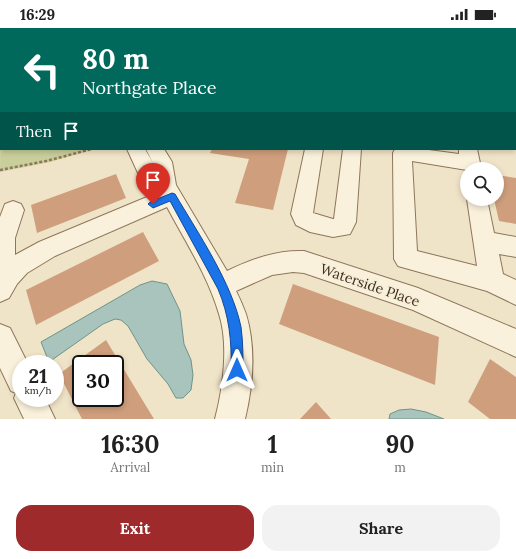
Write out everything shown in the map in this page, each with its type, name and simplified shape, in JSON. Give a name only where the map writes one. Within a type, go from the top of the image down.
[{"type":"street","points":[[136,150],[145,168],[169,191]]},
{"type":"street","points":[[156,150],[162,162],[169,191],[222,286],[233,315],[237,343],[237,380],[230,419]]},
{"type":"street","points":[[314,150],[302,214],[304,220],[310,223],[338,229],[342,227],[345,222],[352,150]]},
{"type":"street","points":[[470,160],[402,153],[406,259],[492,281],[516,293]]},
{"type":"street","points":[[0,290],[8,276],[16,268],[47,249],[169,191]]},
{"type":"street","points":[[478,206],[492,281]]},
{"type":"street","points":[[14,210],[4,238],[2,258],[16,268]]},
{"type":"street","points":[[485,241],[516,247]]},
{"type":"street","name":"Waterside Place","points":[[222,286],[246,273],[265,266],[286,261],[304,262],[418,300],[516,343]]},
{"type":"street","points":[[0,338],[12,363]]},
{"type":"street","points":[[34,407],[40,419]]},
{"type":"path","points":[[0,170],[46,161],[88,150]]},
{"type":"green space","points":[[0,150],[92,150],[50,162],[0,172]]},
{"type":"water","points":[[152,281],[167,284],[180,311],[184,344],[191,360],[193,375],[191,390],[183,398],[176,398],[168,384],[147,359],[128,326],[121,320],[115,319],[103,324],[59,355],[46,355],[41,342],[140,285]]},
{"type":"water","points":[[411,409],[426,412],[444,419],[389,419],[390,414],[399,410]]},
{"type":"building","points":[[212,150],[288,150],[273,210],[235,203],[249,159],[210,153]]},
{"type":"building","points":[[116,174],[126,198],[37,233],[31,205]]},
{"type":"building","points":[[504,176],[516,178],[516,224],[499,221],[496,206],[504,206]]},
{"type":"building","points":[[143,232],[159,261],[36,325],[26,290]]},
{"type":"building","points":[[293,284],[439,337],[435,385],[279,324]]},
{"type":"building","points":[[106,340],[115,355],[85,355]]},
{"type":"building","points":[[490,359],[516,377],[516,419],[490,419],[468,402]]},
{"type":"building","points":[[72,365],[72,399],[64,384],[64,370]]},
{"type":"building","points":[[124,370],[154,419],[82,419],[76,407],[124,407]]},
{"type":"building","points":[[316,402],[331,419],[300,419]]},
{"type":"route","points":[[153,204],[172,196],[222,286],[233,315],[237,343],[237,370]]}]
